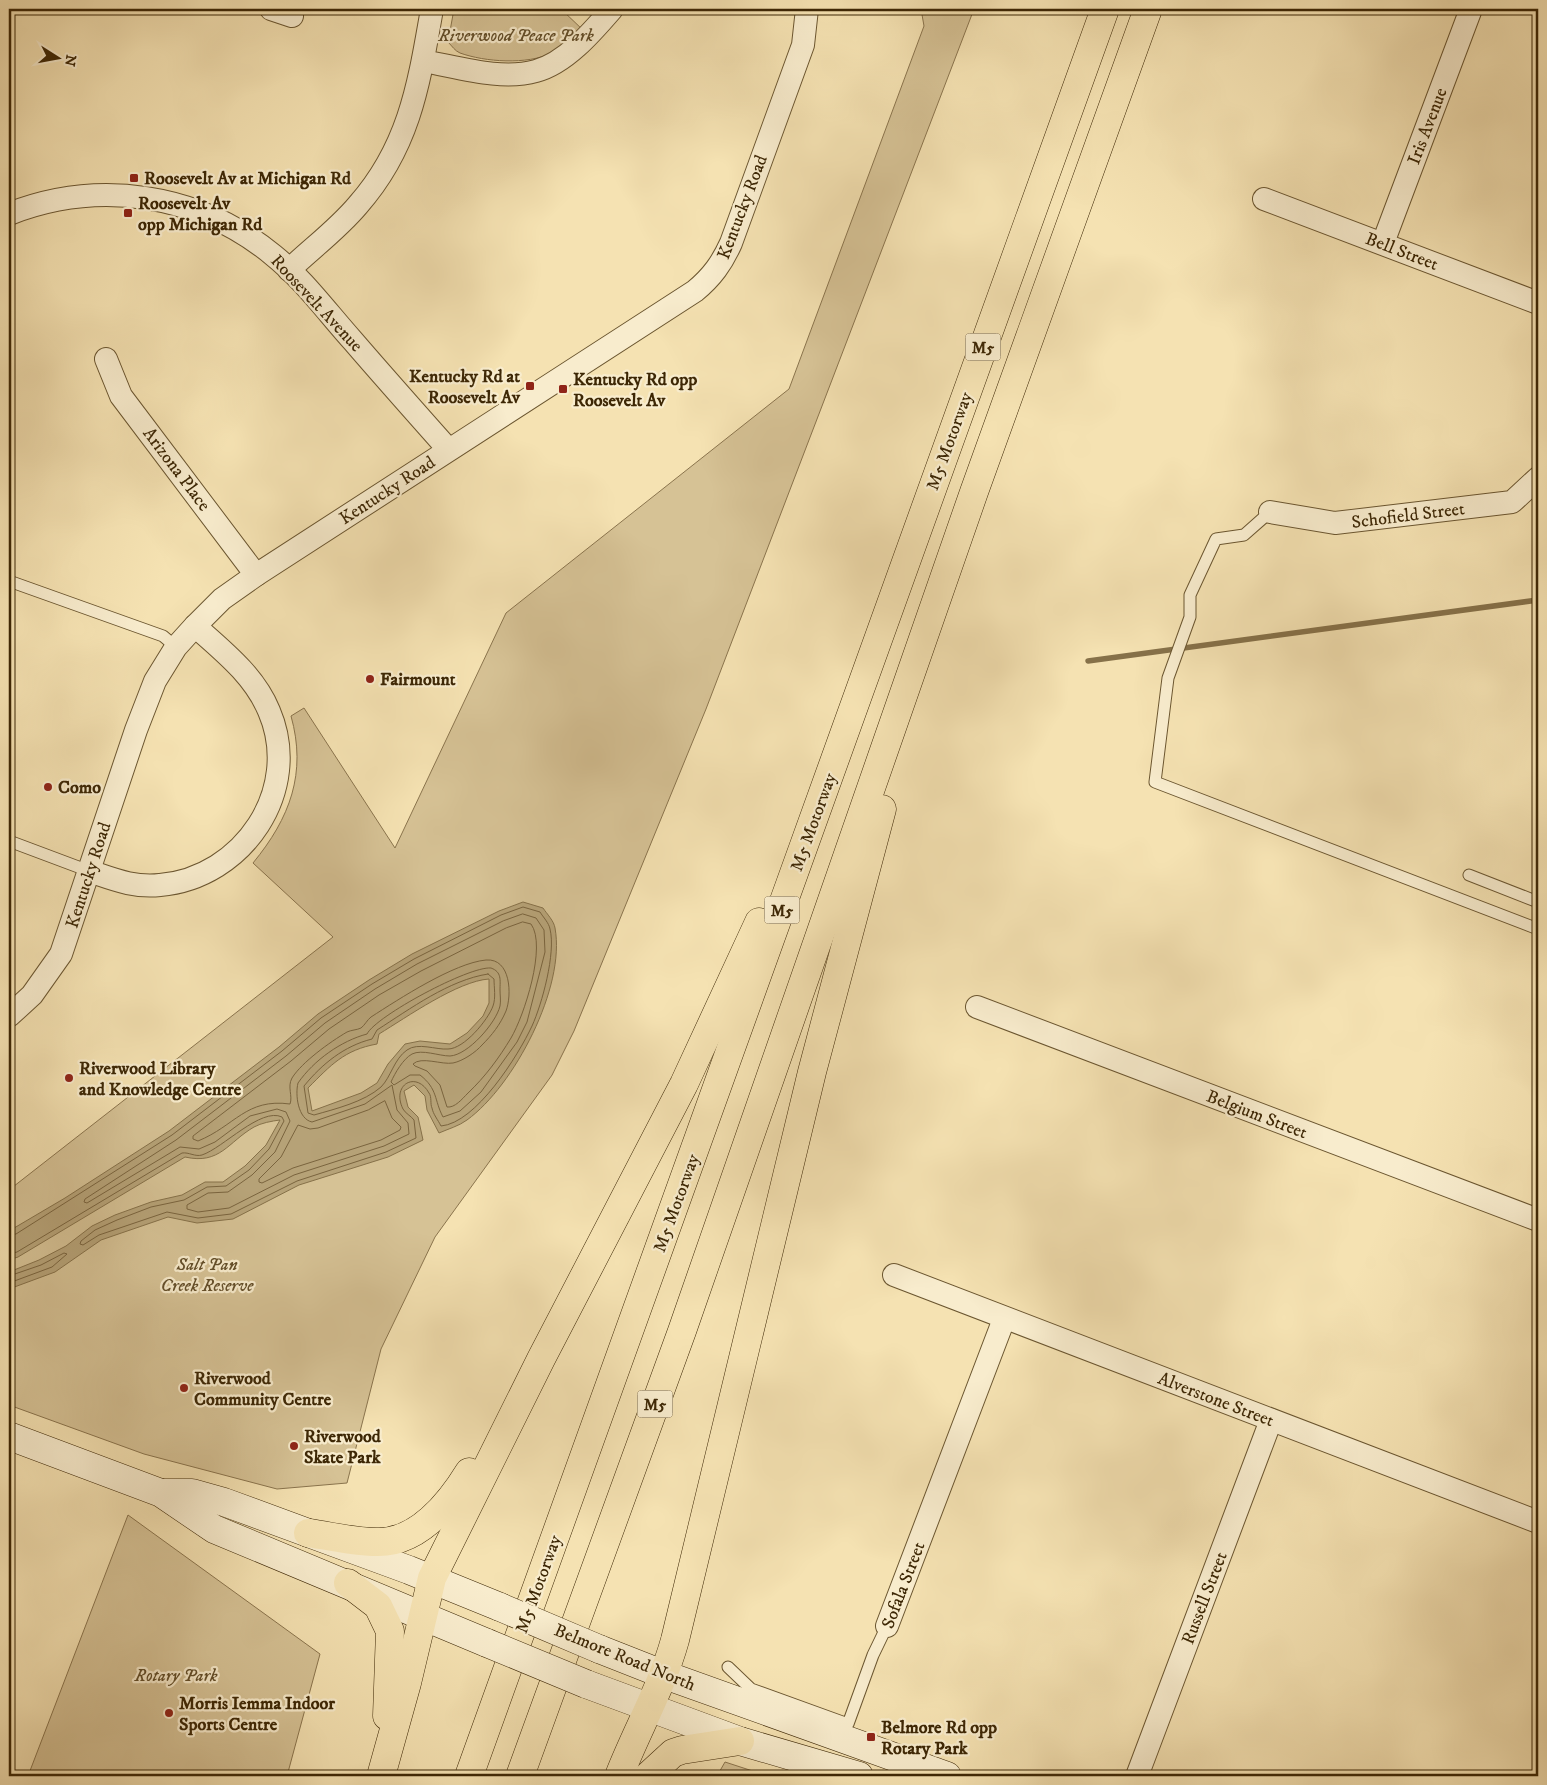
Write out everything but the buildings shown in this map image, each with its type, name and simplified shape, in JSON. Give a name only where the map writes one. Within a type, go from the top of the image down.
[{"type":"highway","name":"M5 Motorway","points":[[469,1776],[1105,9]]},
{"type":"highway","name":"M5","points":[[520,1776],[682,1331],[938,597],[1148,9]]},
{"type":"highway","points":[[619,1776],[648,1708],[665,1675],[698,1551],[825,1021],[938,597]]},
{"type":"highway","points":[[383,1767],[408,1683],[432,1578],[541,1359],[684,1084],[744,958],[862,684]]},
{"type":"highway","points":[[308,1533],[379,1542],[412,1534],[445,1507],[463,1483],[541,1359]]},
{"type":"highway","points":[[348,1583],[378,1606],[390,1630],[383,1767]]},
{"type":"highway","points":[[648,1776],[674,1753],[682,1750],[740,1741]]},
{"type":"main road","name":"Belmore Road North","points":[[9,1436],[161,1493],[214,1529],[348,1583],[586,1684],[740,1741],[860,1776]]},
{"type":"main road","name":"Belmore Road North","points":[[161,1493],[192,1493],[308,1533],[432,1578],[665,1675],[948,1776]]},
{"type":"street","points":[[271,9],[292,16]]},
{"type":"street","points":[[289,270],[357,207],[385,169],[408,124],[418,86],[432,9]]},
{"type":"street","points":[[423,61],[502,74],[538,71],[573,50],[586,39],[612,9]]},
{"type":"street","name":"Kentucky Road","points":[[9,1016],[32,995],[62,954],[136,730],[155,681],[176,647],[222,599],[256,575],[448,449],[695,291],[717,270],[731,243],[803,45],[808,9]]},
{"type":"street","name":"Iris Avenue","points":[[1383,244],[1471,9]]},
{"type":"street","name":"Roosevelt Avenue","points":[[9,214],[44,202],[84,195],[107,194],[149,198],[193,210],[234,228],[254,241],[289,270],[448,449]]},
{"type":"street","name":"Bell Street","points":[[1264,199],[1538,303]]},
{"type":"street","name":"Arizona Place","points":[[106,359],[114,383],[121,396],[256,575]]},
{"type":"street","name":"Schofield Street","points":[[1270,512],[1334,524],[1512,502],[1538,478]]},
{"type":"street","points":[[89,871],[130,884],[144,886],[160,885],[197,877],[229,859],[243,846],[259,827],[268,809],[278,772],[279,752],[276,729],[270,712],[253,682],[195,626]]},
{"type":"street","name":"Belgium Street","points":[[977,1007],[1538,1220]]},
{"type":"street","name":"Alverstone Street","points":[[894,1275],[1004,1319],[1538,1522]]},
{"type":"street","name":"Sofala Street","points":[[888,1626],[1004,1319]]},
{"type":"street","name":"Russell Street","points":[[1137,1776],[1272,1420]]},
{"type":"lane","points":[[1270,512],[1244,535],[1216,539],[1190,595],[1190,617],[1168,678],[1155,782],[1538,929]]},
{"type":"lane","points":[[9,581],[163,636],[176,647]]},
{"type":"lane","points":[[9,841],[89,871]]},
{"type":"lane","points":[[1470,875],[1538,902]]},
{"type":"lane","name":"Sofala Street","points":[[728,1667],[751,1689],[848,1724],[873,1655],[888,1626]]},
{"type":"green space","name":"Riverwood Peace Park","points":[[454,9],[561,9],[584,31],[552,53],[542,57],[518,61],[481,58],[460,53],[448,42]]},
{"type":"green space","name":"Salt Pan Creek Reserve","points":[[921,9],[974,9],[706,709],[574,1031],[552,1075],[435,1237],[381,1349],[347,1483],[277,1489],[144,1454],[9,1405],[9,1190],[333,937],[253,863],[277,829],[286,812],[292,794],[296,776],[297,757],[291,716],[304,708],[395,848],[506,613],[789,389],[924,26]]},
{"type":"green space","name":"Rotary Park","points":[[128,1515],[320,1654],[287,1776],[28,1776]]},
{"type":"green space","points":[[725,1762],[768,1776],[717,1776]]},
{"type":"water","points":[[523,902],[543,908],[552,920],[555,928],[556,952],[552,978],[544,1006],[533,1033],[502,1084],[485,1104],[467,1120],[439,1133],[427,1110],[425,1096],[414,1085],[404,1091],[408,1107],[418,1117],[423,1140],[388,1157],[299,1185],[233,1219],[197,1223],[168,1217],[101,1240],[55,1272],[9,1289],[9,1272],[39,1260],[66,1246],[92,1226],[115,1215],[151,1202],[182,1195],[205,1182],[223,1182],[245,1166],[266,1145],[280,1120],[263,1123],[254,1127],[215,1155],[197,1159],[185,1157],[18,1257],[9,1260],[9,1231],[65,1198],[169,1131],[279,1047],[318,1014],[369,980],[412,954],[499,911]],"holes":[[[489,979],[489,1003],[483,1016],[467,1033],[450,1044],[420,1041],[405,1044],[388,1064],[377,1083],[361,1093],[312,1111],[308,1088],[324,1072],[347,1054],[377,1044],[379,1034],[418,1010],[463,986]]]},
{"type":"waterway","points":[[1088,661],[1538,600]]},
{"type":"place","name":"Roosevelt Av at Michigan Rd","points":[[134,178]]},
{"type":"place","name":"Roosevelt Av opp Michigan Rd","points":[[128,213]]},
{"type":"place","name":"Kentucky Rd at Roosevelt Av","points":[[530,386]]},
{"type":"place","name":"Kentucky Rd opp Roosevelt Av","points":[[563,389]]},
{"type":"place","name":"Fairmount","points":[[370,679]]},
{"type":"place","name":"Como","points":[[48,787]]},
{"type":"place","name":"Riverwood Library and Knowledge Centre","points":[[69,1078]]},
{"type":"place","name":"Riverwood Community Centre","points":[[184,1388]]},
{"type":"place","name":"Riverwood Skate Park","points":[[294,1446]]},
{"type":"place","name":"Morris Iemma Indoor Sports Centre","points":[[169,1713]]},
{"type":"place","name":"Belmore Rd opp Rotary Park","points":[[871,1737]]}]
